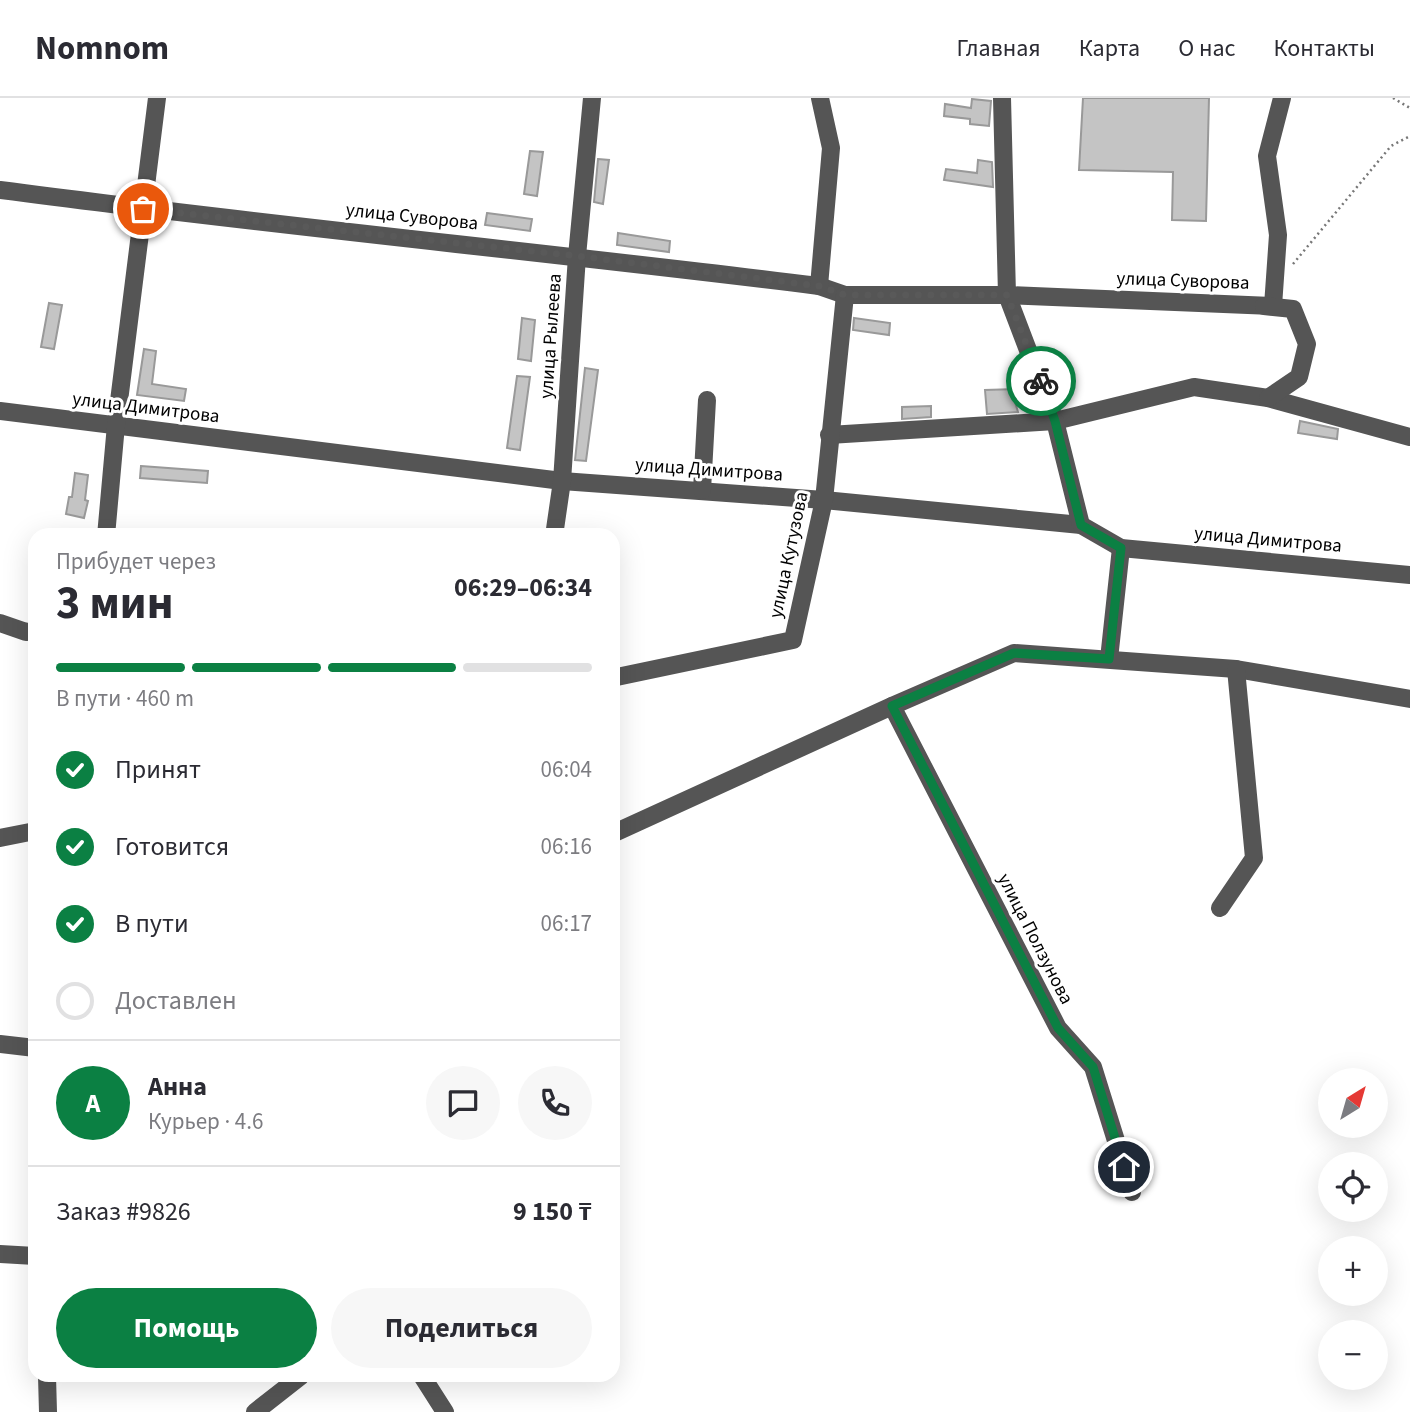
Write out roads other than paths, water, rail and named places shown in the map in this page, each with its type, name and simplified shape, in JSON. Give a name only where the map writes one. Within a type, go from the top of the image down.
[{"type":"street","points":[[107,528],[116,425],[157,98]]},
{"type":"street","name":"улица Рылеева","points":[[555,528],[562,481],[577,256],[592,98]]},
{"type":"street","points":[[819,286],[831,148],[821,98]]},
{"type":"street","points":[[1002,98],[1007,295],[1055,421],[1081,525]]},
{"type":"street","name":"улица Суворова","points":[[0,190],[143,209],[577,256],[819,286],[845,295],[1007,295],[1273,306],[1278,235],[1267,156],[1282,98]]},
{"type":"street","name":"улица Кутузова","points":[[620,676],[793,640],[824,500],[845,295]]},
{"type":"street","points":[[1261,306],[1293,309],[1307,344],[1298,377],[1268,398]]},
{"type":"street","points":[[829,435],[1055,421],[1194,387],[1268,398],[1410,438]]},
{"type":"street","points":[[702,491],[707,400]]},
{"type":"street","name":"улица Димитрова","points":[[0,411],[562,481],[824,500],[1081,525],[1121,548],[1410,575]]},
{"type":"street","points":[[1109,659],[1121,548]]},
{"type":"street","points":[[0,623],[28,632]]},
{"type":"street","points":[[620,830],[1014,653],[1236,668],[1410,699]]},
{"type":"street","points":[[1220,908],[1254,858],[1236,668]]},
{"type":"street","name":"улица Ползунова","points":[[892,706],[1058,1028],[1093,1067],[1132,1192]]},
{"type":"street","points":[[0,838],[28,832]]},
{"type":"street","points":[[0,1044],[28,1047]]},
{"type":"street","points":[[0,1254],[28,1256]]},
{"type":"street","points":[[47,1382],[48,1412]]},
{"type":"street","points":[[255,1412],[294,1382]]},
{"type":"street","points":[[426,1382],[445,1412]]}]
